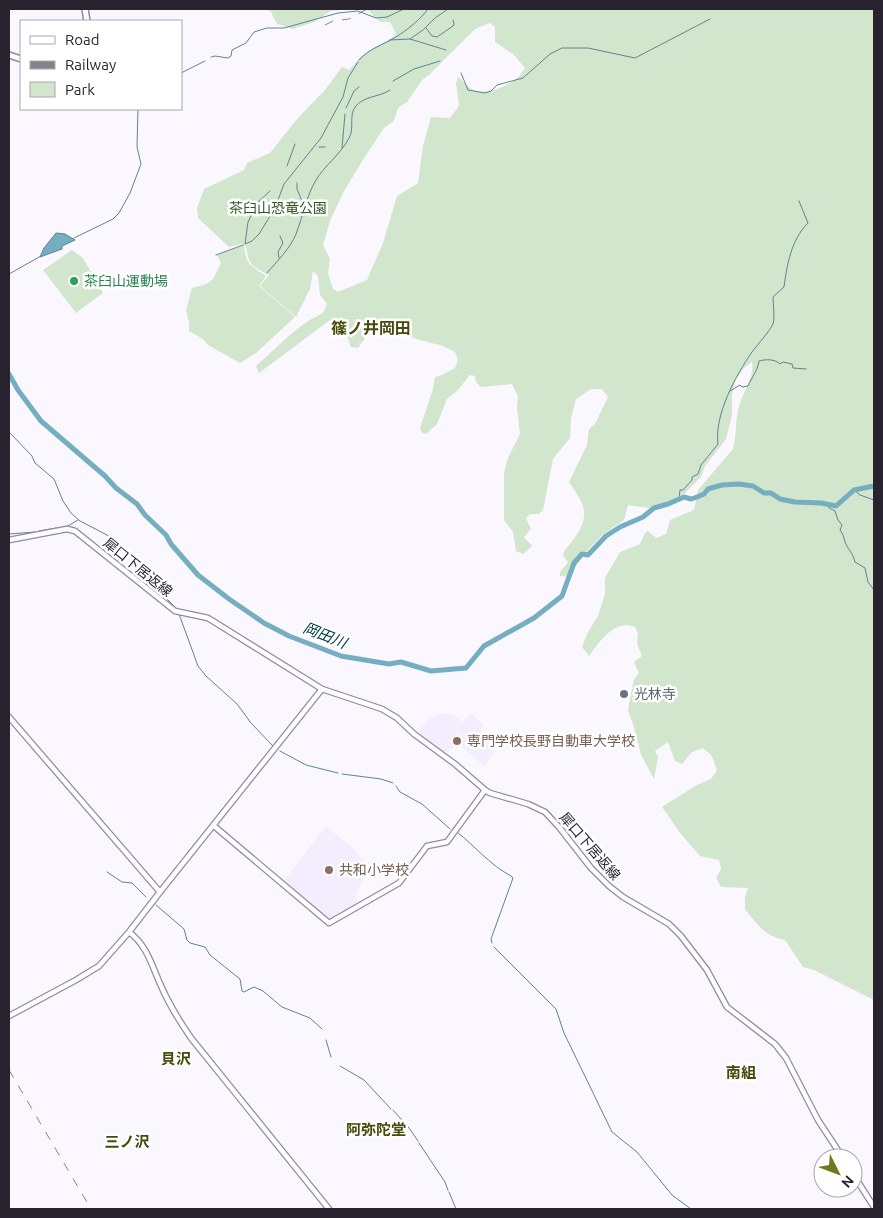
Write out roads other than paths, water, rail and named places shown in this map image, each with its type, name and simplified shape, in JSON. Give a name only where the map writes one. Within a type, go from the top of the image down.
[{"type":"street","name":"犀口下居返線","points":[[9,540],[66,530],[75,531],[175,611],[208,618],[322,689],[382,709],[397,718],[414,734],[455,764],[485,790],[528,804],[545,812],[591,868],[609,886],[623,897],[669,924],[681,936],[706,970],[727,1007],[775,1044],[786,1058],[818,1120],[836,1148]]},
{"type":"street","points":[[9,1016],[99,966],[129,932],[322,689]]},
{"type":"street","points":[[9,718],[160,892]]},
{"type":"street","points":[[214,826],[329,923],[399,883],[427,846],[447,842],[485,790]]},
{"type":"street","points":[[129,932],[146,951],[162,990],[191,1038],[329,1209]]},
{"type":"street","points":[[863,1190],[874,1207]]},
{"type":"water","points":[[56,233],[65,234],[75,240],[62,246],[62,249],[40,257],[44,248]]},
{"type":"waterway","points":[[211,57],[228,58],[231,56],[232,50],[246,43],[254,32],[267,28],[284,28],[338,13],[358,11],[376,18],[387,17],[404,9]]},
{"type":"waterway","points":[[359,60],[372,50],[405,31],[428,9]]},
{"type":"waterway","points":[[410,39],[448,9]]},
{"type":"waterway","points":[[461,73],[468,90],[485,93],[491,91],[497,85],[523,78],[550,54],[562,48],[588,48],[635,58],[710,19]]},
{"type":"waterway","points":[[426,28],[432,36],[437,37],[453,26],[453,20]]},
{"type":"waterway","points":[[390,40],[410,39],[446,50]]},
{"type":"waterway","points":[[182,72],[205,61]]},
{"type":"waterway","points":[[393,81],[414,69],[440,61]]},
{"type":"waterway","points":[[270,191],[258,202],[248,222],[245,244],[252,241],[259,234],[275,208],[284,184],[321,138],[343,97],[348,78],[358,62]]},
{"type":"waterway","points":[[346,108],[354,91],[359,87]]},
{"type":"waterway","points":[[267,273],[290,245],[316,180],[349,138],[352,130],[352,113],[356,106],[363,100],[390,90]]},
{"type":"waterway","points":[[74,238],[113,219],[119,213],[130,193],[141,164],[137,147],[138,110]]},
{"type":"waterway","points":[[342,148],[345,114]]},
{"type":"waterway","points":[[287,166],[295,144]]},
{"type":"waterway","points":[[319,147],[325,147]]},
{"type":"waterway","points":[[297,183],[297,189],[304,206]]},
{"type":"waterway","points":[[679,499],[680,490],[683,490],[692,480],[692,477],[698,474],[701,465],[718,444],[719,421],[733,384],[746,361],[773,324],[773,297],[784,287],[788,262],[794,245],[808,223],[799,201]]},
{"type":"waterway","points":[[279,258],[278,252],[283,243],[280,236]]},
{"type":"waterway","points":[[216,255],[243,245]]},
{"type":"waterway","points":[[9,274],[41,256]]},
{"type":"waterway","points":[[730,391],[740,385],[742,387],[748,386],[759,361],[770,360],[780,364],[783,362],[792,364],[793,368],[806,369]]},
{"type":"waterway","name":"岡田川","points":[[9,374],[18,390],[41,421],[105,476],[116,488],[137,504],[145,515],[166,535],[171,544],[198,575],[229,599],[264,623],[289,636],[341,656],[389,664],[401,662],[431,671],[466,668],[484,646],[534,618],[562,596],[574,563],[582,554],[588,555],[606,536],[620,527],[643,517],[654,508],[684,497],[691,499],[697,497],[704,494],[708,489],[722,485],[739,484],[753,486],[764,493],[771,493],[780,499],[836,506],[854,490],[874,486]]},
{"type":"waterway","points":[[9,432],[32,456],[35,463],[54,479],[63,501],[71,513],[80,521],[107,535],[136,557],[142,563],[161,593],[176,608]]},
{"type":"waterway","points":[[854,490],[860,495],[874,500]]},
{"type":"waterway","points":[[828,504],[829,508],[835,511],[842,525],[840,530],[855,562],[865,568],[868,582],[874,590]]},
{"type":"waterway","points":[[39,531],[68,526],[78,520]]},
{"type":"waterway","points":[[9,534],[35,532]]},
{"type":"waterway","points":[[179,614],[198,666],[206,676],[237,704],[251,723],[273,746]]},
{"type":"waterway","points":[[280,751],[306,765],[338,773]]},
{"type":"waterway","points":[[342,774],[381,779],[393,783]]},
{"type":"waterway","points":[[396,786],[400,792],[422,804],[450,829]]},
{"type":"waterway","points":[[457,832],[496,867],[513,878],[491,939],[492,943]]},
{"type":"waterway","points":[[107,872],[122,882],[132,883],[146,897]]},
{"type":"waterway","points":[[156,905],[184,929],[187,940],[190,943],[205,947],[210,955],[240,979],[242,991],[244,992],[254,987],[263,991],[282,1007],[310,1018],[322,1029]]},
{"type":"waterway","points":[[494,947],[556,1009],[564,1033],[612,1132],[637,1152],[672,1195],[691,1209]]},
{"type":"waterway","points":[[326,1040],[331,1057]]},
{"type":"waterway","points":[[340,1066],[364,1080],[391,1109]]},
{"type":"waterway","points":[[393,1110],[418,1141]]},
{"type":"waterway","points":[[419,1143],[445,1182],[448,1190]]},
{"type":"waterway","points":[[449,1192],[456,1209]]},
{"type":"railway","points":[[325,25],[333,21],[349,19],[367,9]]},
{"type":"railway","points":[[9,1070],[91,1209]]},
{"type":"place","name":"茶臼山運動場","points":[[74,281]]},
{"type":"place","name":"光林寺","points":[[624,694]]},
{"type":"place","name":"専門学校長野自動車大学校","points":[[457,741]]},
{"type":"place","name":"共和小学校","points":[[329,870]]},
{"type":"district","name":"篠ノ井岡田","points":[[371,328]]},
{"type":"district","name":"貝沢","points":[[176,1058]]},
{"type":"district","name":"南組","points":[[741,1072]]},
{"type":"district","name":"阿弥陀堂","points":[[376,1129]]},
{"type":"district","name":"三ノ沢","points":[[127,1141]]},
{"type":"park label","name":"茶臼山恐竜公園","points":[[278,208]]}]
